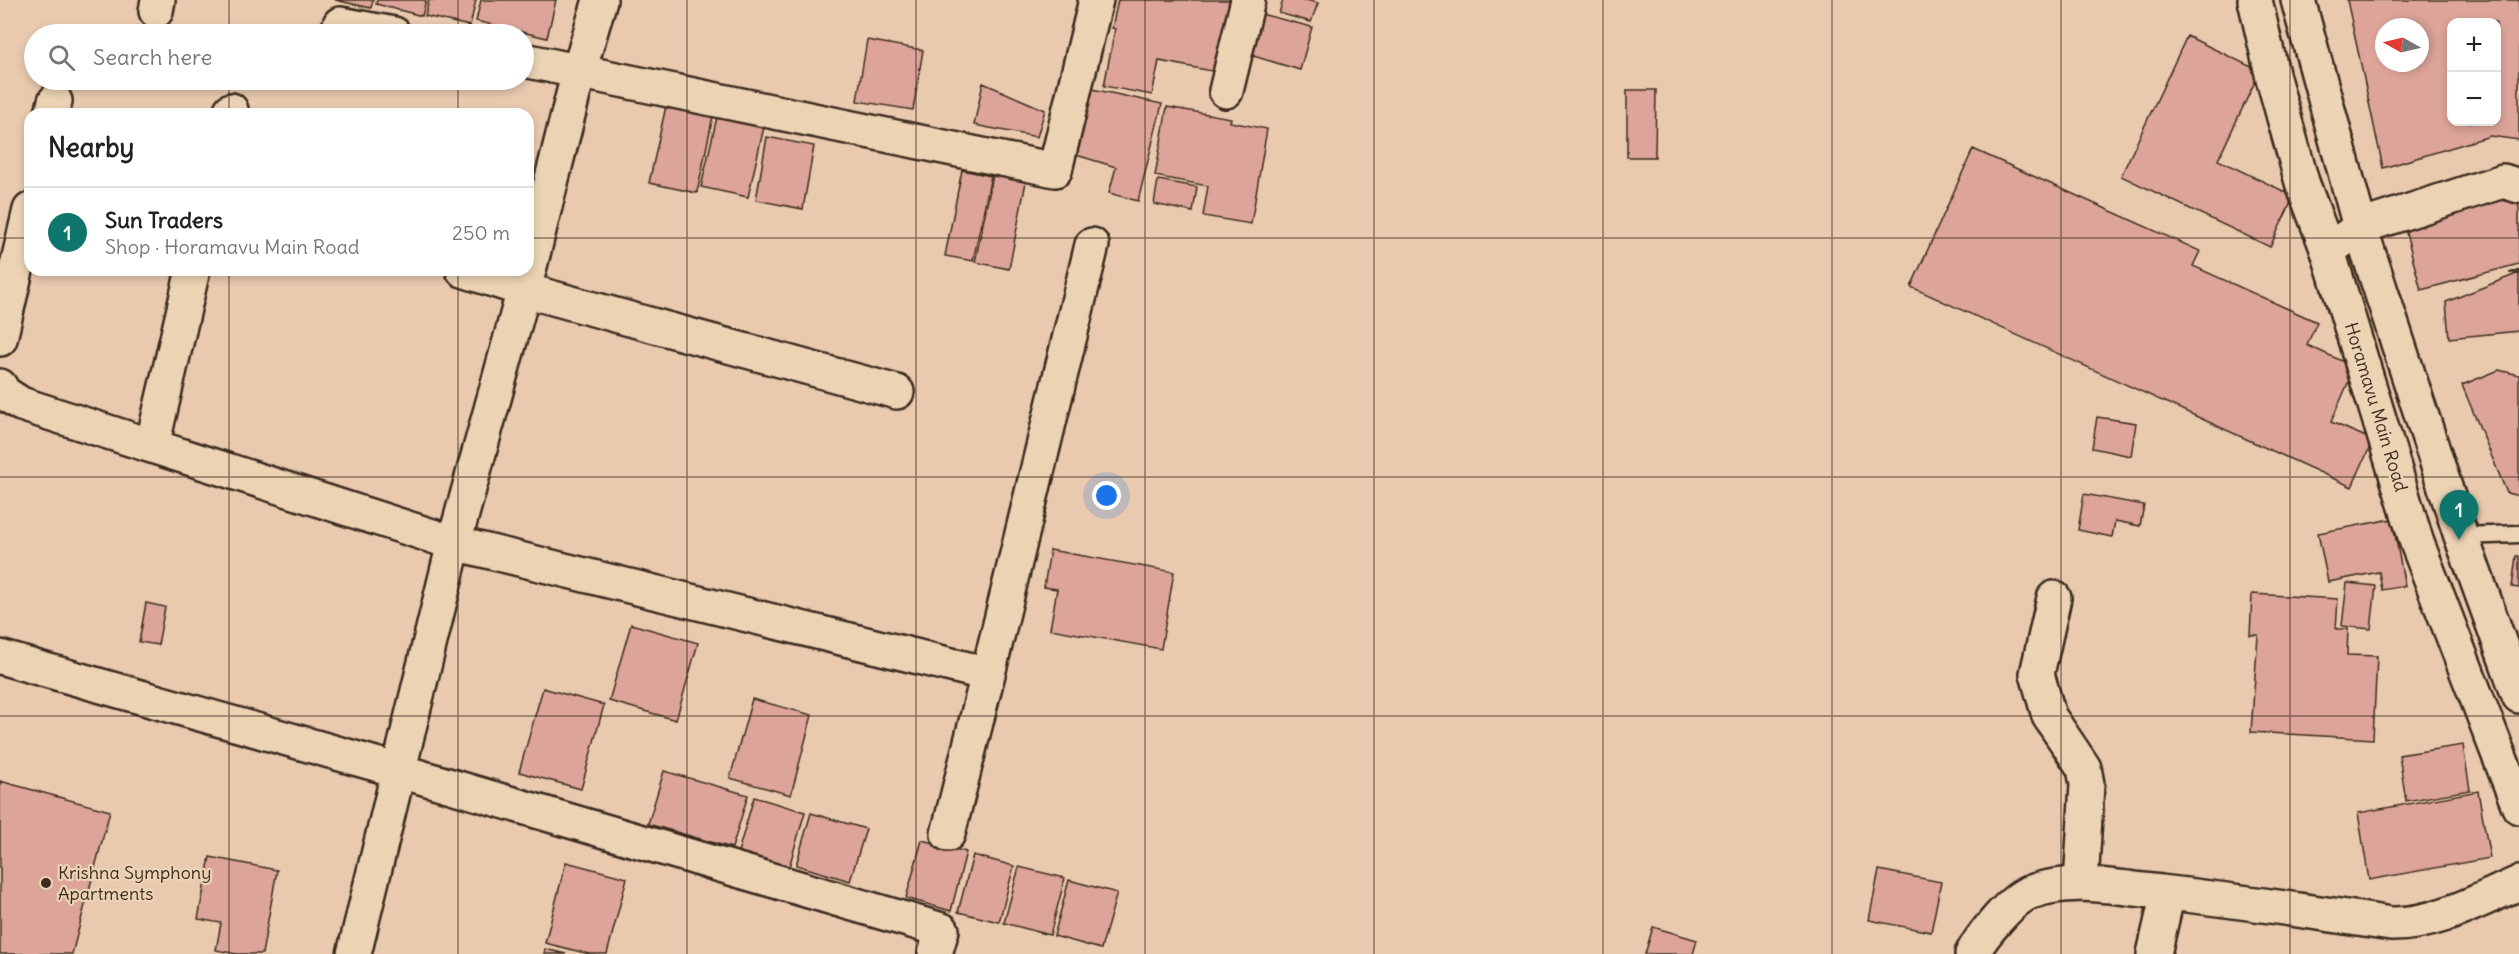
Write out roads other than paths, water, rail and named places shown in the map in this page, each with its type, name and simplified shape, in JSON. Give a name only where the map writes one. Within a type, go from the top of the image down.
[{"type":"street","points":[[534,254],[579,71],[600,0]]},
{"type":"street","points":[[534,62],[1055,170],[1096,0]]},
{"type":"street","points":[[1226,91],[1248,0]]},
{"type":"street","name":"Horamavu Main Road","points":[[2255,0],[2273,78],[2302,182],[2328,251],[2417,543],[2519,807]]},
{"type":"street","points":[[2298,0],[2360,227],[2461,536],[2519,696]]},
{"type":"street","points":[[2328,251],[2360,227],[2502,182],[2519,186]]},
{"type":"street","points":[[0,339],[24,236]]},
{"type":"street","points":[[948,834],[1092,244]]},
{"type":"street","points":[[152,446],[192,276]]},
{"type":"street","points":[[482,276],[525,290],[897,392]]},
{"type":"street","points":[[354,954],[454,543],[528,276]]},
{"type":"street","points":[[0,386],[4,393],[21,404],[454,543],[988,674]]},
{"type":"street","points":[[2054,598],[2037,674],[2049,716],[2084,768],[2087,784],[2081,884]]},
{"type":"street","points":[[0,657],[400,771],[942,930],[935,954]]},
{"type":"street","points":[[1972,954],[1980,939],[2027,893],[2050,886],[2081,884],[2169,893],[2254,902],[2391,924],[2412,924],[2433,919],[2519,883]]},
{"type":"street","points":[[2154,954],[2169,893]]},
{"type":"lane","points":[[2461,536],[2519,534]]},
{"type":"place","name":"Sun Traders","points":[[2459,540]]},
{"type":"place","name":"Krishna Symphony Apartments","points":[[46,883]]}]
